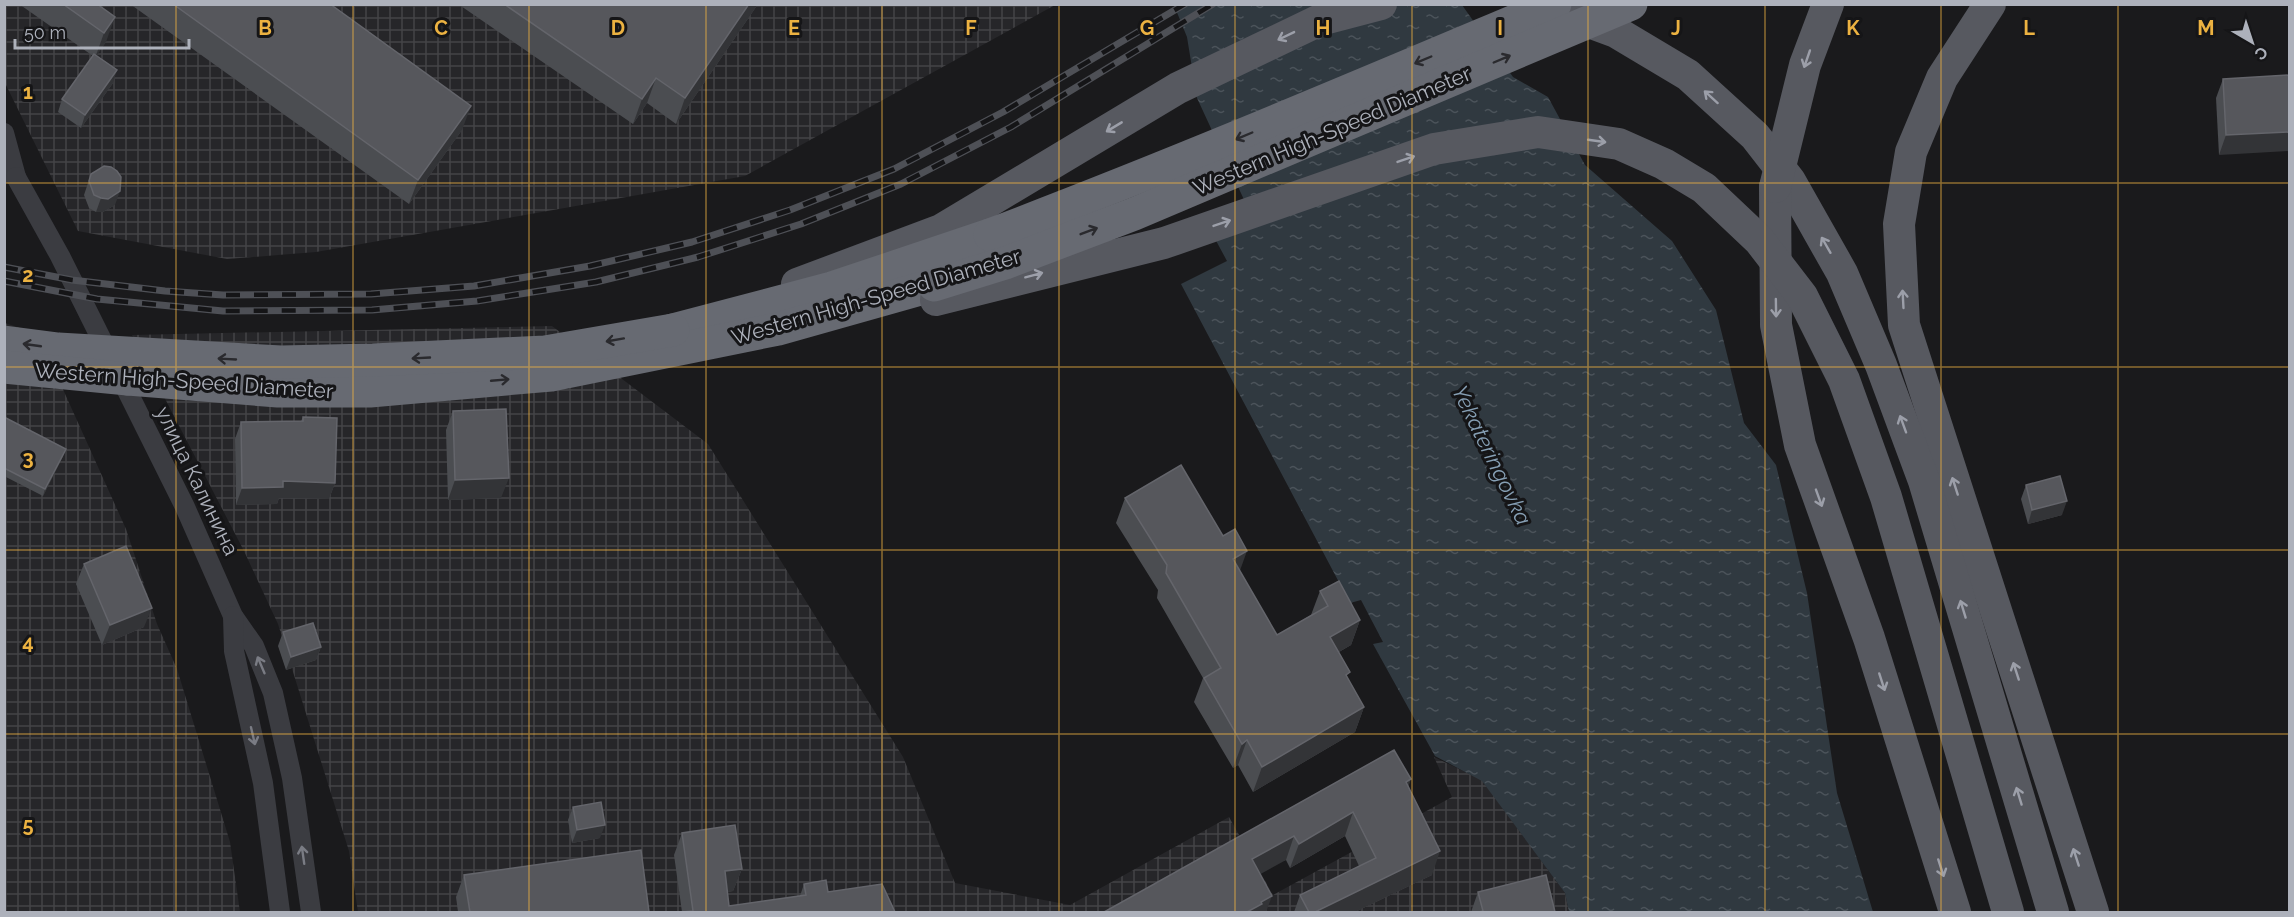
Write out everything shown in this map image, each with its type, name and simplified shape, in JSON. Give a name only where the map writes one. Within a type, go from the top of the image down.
[{"type":"highway","name":"Western High-Speed Diameter","points":[[4,342],[58,349],[281,362],[545,352],[673,330],[832,288],[990,235],[1190,158],[1555,4]]},
{"type":"highway","name":"Western High-Speed Diameter","points":[[4,367],[185,385],[278,391],[370,391],[551,375],[778,329],[995,266],[1091,230],[1261,162],[1630,4]]},
{"type":"main road","points":[[673,330],[941,230],[1178,88],[1320,20],[1381,4]]},
{"type":"main road","points":[[1532,4],[1551,8],[1616,32],[1688,75],[1755,136],[1790,181],[1842,273],[1881,364],[1924,481],[2053,912]]},
{"type":"main road","points":[[1828,4],[1805,64],[1774,187],[1776,325],[1800,445],[1869,638],[1955,912]]},
{"type":"main road","points":[[1990,4],[1942,78],[1911,152],[1899,224],[1904,325],[2093,912]]},
{"type":"main road","points":[[778,329],[936,300],[1164,243],[1434,149],[1538,132],[1618,144],[1664,164],[1704,188],[1759,240],[1802,296],[1844,380],[1886,497],[2008,912]]},
{"type":"street","name":"улица Калинина","points":[[4,133],[10,173],[60,256],[185,507],[233,616],[254,646],[273,693],[292,778],[310,912]]},
{"type":"street","name":"улица Калинина","points":[[233,616],[234,651],[263,783],[280,912]]},
{"type":"shaded area","points":[[5,5],[1055,5],[745,176],[316,252],[227,259],[78,231],[5,83]]},
{"type":"shaded area","points":[[5,323],[38,334],[126,529],[157,624],[177,669],[230,842],[240,912],[5,912]]},
{"type":"shaded area","points":[[552,326],[708,444],[903,757],[955,883],[1070,905],[1229,817],[1273,895],[1452,797],[1434,757],[1482,780],[1565,893],[1569,912],[358,912],[349,851],[278,624],[244,551],[132,335]]},
{"type":"water","name":"Yekateringovka","points":[[1174,5],[1462,5],[1513,77],[1548,97],[1585,165],[1672,241],[1716,310],[1744,423],[1776,465],[1807,593],[1837,793],[1873,912],[1569,912],[1565,893],[1482,781],[1435,756],[1373,644],[1383,642],[1361,600],[1350,603],[1181,284],[1227,261],[1213,235],[1246,204],[1197,98],[1187,37]]},
{"type":"building","points":[[63,4],[97,4],[115,17],[104,33]]},
{"type":"building","points":[[173,4],[330,4],[471,106],[418,180]]},
{"type":"building","points":[[504,4],[749,4],[685,98],[656,78],[642,99]]},
{"type":"building","points":[[94,54],[117,70],[85,115],[62,99]]},
{"type":"building","points":[[2289,75],[2289,132],[2226,135],[2223,79]]},
{"type":"building","points":[[104,166],[111,167],[121,177],[120,191],[108,199],[94,195],[89,181],[91,174]]},
{"type":"building","points":[[506,409],[509,478],[455,480],[453,411]]},
{"type":"building","points":[[4,417],[66,449],[45,489],[4,468]]},
{"type":"building","points":[[303,417],[337,418],[335,483],[283,481],[283,487],[242,488],[241,422],[303,421]]},
{"type":"building","points":[[1181,465],[1223,536],[1235,529],[1247,551],[1233,559],[1277,635],[1328,606],[1320,591],[1339,581],[1360,620],[1330,637],[1350,672],[1346,675],[1364,707],[1262,767],[1247,740],[1242,744],[1204,678],[1221,668],[1166,573],[1167,565],[1125,498]]},
{"type":"building","points":[[2060,476],[2067,501],[2032,510],[2026,485]]},
{"type":"building","points":[[126,546],[152,608],[110,625],[84,564]]},
{"type":"building","points":[[313,623],[321,647],[291,657],[283,632]]},
{"type":"building","points":[[1394,750],[1411,779],[1406,782],[1440,851],[1315,912],[1309,912],[1300,895],[1376,858],[1353,812],[1299,844],[1294,836],[1252,859],[1272,896],[1247,912],[1104,912]]},
{"type":"building","points":[[601,802],[605,825],[577,830],[573,807]]},
{"type":"building","points":[[735,825],[742,869],[725,871],[729,906],[806,895],[804,884],[826,880],[828,892],[882,884],[895,912],[682,912],[693,911],[682,833]]},
{"type":"building","points":[[641,850],[649,912],[470,912],[464,875]]},
{"type":"building","points":[[1546,875],[1555,912],[1479,912],[1483,911],[1478,892]]},
{"type":"railway","points":[[4,267],[72,280],[223,295],[371,294],[474,286],[590,266],[692,242],[790,210],[894,169],[1003,112],[1185,4]]},
{"type":"railway","points":[[4,281],[97,299],[223,311],[372,310],[477,301],[596,282],[698,257],[801,224],[901,184],[1011,127],[1213,4]]}]
